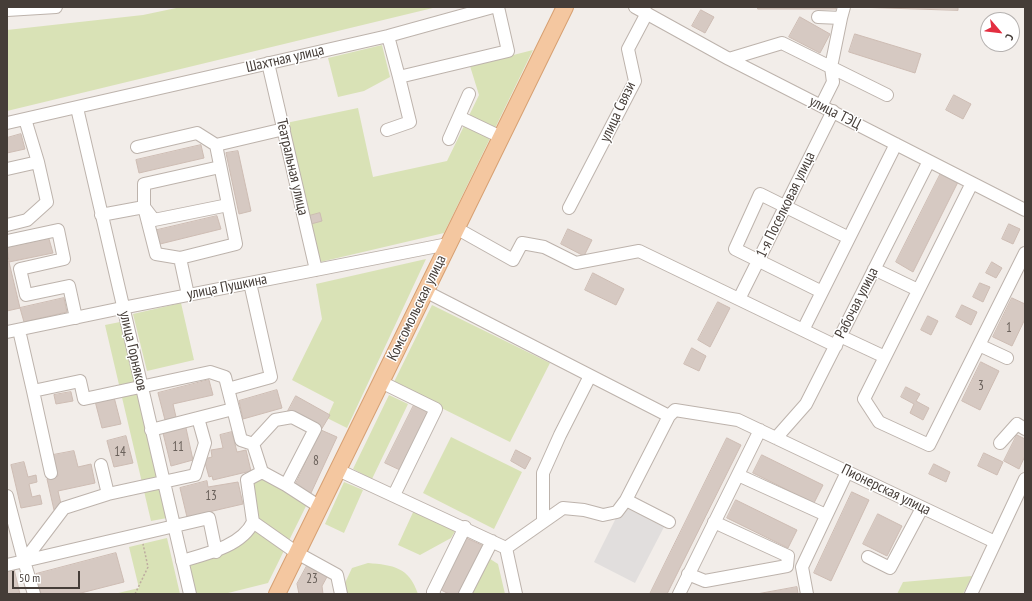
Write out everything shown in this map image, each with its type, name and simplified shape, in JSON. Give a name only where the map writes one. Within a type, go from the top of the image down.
[{"type":"main road","name":"Комсомольская улица","points":[[277,594],[500,137],[556,15],[565,7]]},
{"type":"street","points":[[7,10],[56,7]]},
{"type":"street","name":"Шахтная улица","points":[[7,123],[388,36],[493,7]]},
{"type":"street","points":[[399,77],[508,51],[498,7]]},
{"type":"street","name":"улица ТЭЦ","points":[[635,7],[644,10],[729,59],[1025,209]]},
{"type":"street","name":"улица Связи","points":[[569,208],[636,81],[628,49],[644,10]]},
{"type":"street","points":[[818,17],[842,12],[831,67],[834,82],[821,106]]},
{"type":"street","points":[[387,130],[410,122],[388,36]]},
{"type":"street","points":[[729,59],[782,43],[887,95]]},
{"type":"street","name":"Театральная улица","points":[[268,64],[316,270]]},
{"type":"street","points":[[449,139],[469,94]]},
{"type":"street","name":"улица Горняков","points":[[77,108],[122,308],[190,594]]},
{"type":"street","name":"1-я Поселковая улица","points":[[739,299],[832,111]]},
{"type":"street","points":[[459,117],[500,137]]},
{"type":"street","points":[[25,119],[38,162],[47,202],[27,220],[7,224],[9,241],[58,230],[64,259],[20,270],[26,295],[69,286],[76,318]]},
{"type":"street","points":[[137,147],[197,133],[216,145],[284,129]]},
{"type":"street","points":[[803,330],[896,144]]},
{"type":"street","points":[[216,145],[236,244],[180,258],[156,254],[144,207],[144,184],[220,167]]},
{"type":"street","name":"Рабочая улица","points":[[776,438],[806,404],[929,161]]},
{"type":"street","points":[[7,169],[38,162]]},
{"type":"street","points":[[972,183],[864,398],[879,422],[929,445],[1025,253]]},
{"type":"street","points":[[822,292],[735,249],[760,194],[849,238]]},
{"type":"street","points":[[144,207],[154,220],[228,205]]},
{"type":"street","points":[[101,215],[144,207]]},
{"type":"street","points":[[456,228],[513,260],[522,243],[544,247],[576,263],[639,251],[803,330],[885,357]]},
{"type":"street","name":"улица Пушкина","points":[[13,331],[448,244]]},
{"type":"street","points":[[180,258],[188,295]]},
{"type":"street","points":[[874,269],[918,290]]},
{"type":"street","points":[[228,389],[271,377],[250,283]]},
{"type":"street","points":[[425,291],[669,416],[626,500],[617,512],[604,515],[584,510],[564,508],[543,521],[506,548]]},
{"type":"street","points":[[13,331],[33,391],[51,473]]},
{"type":"street","points":[[979,345],[1007,358]]},
{"type":"street","points":[[33,391],[80,381],[84,399],[210,372],[225,377],[240,440],[253,444]]},
{"type":"street","points":[[543,521],[543,473],[560,435],[590,376]]},
{"type":"street","points":[[380,382],[436,409],[394,495]]},
{"type":"street","points":[[151,430],[233,409]]},
{"type":"street","name":"Пионерская улица","points":[[669,416],[675,410],[738,420],[995,542]]},
{"type":"street","points":[[253,444],[275,420],[292,417],[315,429],[286,485]]},
{"type":"street","points":[[24,561],[64,508],[108,494],[195,475],[205,443],[198,418]]},
{"type":"street","points":[[1000,443],[1016,424],[1025,428]]},
{"type":"street","points":[[679,594],[760,430]]},
{"type":"street","points":[[253,444],[262,472],[286,485],[320,507]]},
{"type":"street","points":[[101,465],[108,494]]},
{"type":"street","points":[[338,470],[465,527],[506,548]]},
{"type":"street","points":[[182,561],[216,552],[249,531],[253,522],[247,480],[262,472]]},
{"type":"street","points":[[807,594],[802,566],[847,472]]},
{"type":"street","points":[[738,475],[826,515]]},
{"type":"street","points":[[971,594],[1025,479]]},
{"type":"street","points":[[7,496],[34,594]]},
{"type":"street","points":[[626,500],[669,522]]},
{"type":"street","points":[[868,557],[890,568],[922,508]]},
{"type":"street","points":[[7,565],[209,518],[216,552]]},
{"type":"street","points":[[253,522],[297,553],[337,574],[341,594]]},
{"type":"street","points":[[688,574],[706,581],[787,566],[788,556],[714,522]]},
{"type":"street","points":[[434,594],[433,592],[465,527]]},
{"type":"street","points":[[465,594],[492,541]]},
{"type":"street","points":[[506,548],[516,594]]},
{"type":"path","points":[[135,594],[148,567],[140,535]]},
{"type":"green space","points":[[181,7],[437,7],[7,111],[7,30],[143,15]]},
{"type":"green space","points":[[382,45],[390,77],[364,91],[338,97],[328,58]]},
{"type":"green space","points":[[533,50],[444,233],[316,263],[286,123],[358,108],[373,177],[447,161],[479,95],[470,66]]},
{"type":"green space","points":[[426,259],[347,428],[327,418],[334,402],[292,380],[322,319],[316,284]]},
{"type":"green space","points":[[181,303],[194,360],[147,371],[133,314]]},
{"type":"green space","points":[[432,305],[550,363],[510,442],[393,384]]},
{"type":"green space","points":[[120,322],[167,518],[151,521],[105,325]]},
{"type":"green space","points":[[389,395],[408,404],[372,479],[353,469]]},
{"type":"green space","points":[[451,437],[522,472],[494,529],[423,493]]},
{"type":"green space","points":[[262,477],[308,502],[268,583],[224,594],[196,594],[188,562],[220,554],[258,529],[251,483]]},
{"type":"green space","points":[[344,482],[363,490],[344,533],[325,524]]},
{"type":"green space","points":[[415,508],[457,528],[451,538],[420,555],[398,545]]},
{"type":"green space","points":[[167,538],[180,594],[114,594],[139,588],[129,547]]},
{"type":"green space","points":[[487,557],[498,564],[505,594],[470,594]]},
{"type":"green space","points":[[368,563],[385,565],[399,569],[410,578],[418,594],[346,594],[344,585],[352,568]]},
{"type":"green space","points":[[972,576],[963,594],[897,594],[903,582]]},
{"type":"shaded area","points":[[622,506],[664,527],[635,583],[594,562]]},
{"type":"building","points":[[758,7],[836,7],[836,9],[758,9]]},
{"type":"building","points":[[856,7],[958,7],[958,10]]},
{"type":"building","points":[[701,10],[714,17],[705,33],[692,26]]},
{"type":"building","points":[[800,17],[830,34],[820,53],[789,37]]},
{"type":"building","points":[[855,34],[921,54],[915,73],[849,52]]},
{"type":"building","points":[[954,95],[971,104],[963,119],[946,110]]},
{"type":"building","points":[[21,134],[25,149],[7,153],[7,138]]},
{"type":"building","points":[[201,145],[204,158],[139,173],[136,160]]},
{"type":"building","points":[[238,151],[251,211],[239,214],[226,153]]},
{"type":"building","points":[[942,171],[959,180],[913,272],[896,262]]},
{"type":"building","points":[[320,213],[322,221],[311,224],[309,216]]},
{"type":"building","points":[[217,216],[221,229],[156,245],[153,231]]},
{"type":"building","points":[[1009,224],[1020,229],[1013,244],[1002,239]]},
{"type":"building","points":[[568,229],[592,240],[584,256],[561,244]]},
{"type":"building","points":[[49,239],[53,253],[9,262],[7,248]]},
{"type":"building","points":[[9,262],[20,308],[7,311],[7,263]]},
{"type":"building","points":[[992,262],[1002,268],[996,278],[986,273]]},
{"type":"building","points":[[593,273],[624,289],[616,305],[585,290]]},
{"type":"building","points":[[980,283],[990,287],[983,302],[973,297]]},
{"type":"building","points":[[64,298],[67,312],[24,322],[20,308]]},
{"type":"building","points":[[1012,298],[1025,304],[1025,319],[1012,346],[993,337]]},
{"type":"building","points":[[718,302],[730,308],[710,347],[698,340]]},
{"type":"building","points":[[962,305],[977,312],[971,325],[956,317]]},
{"type":"building","points":[[928,316],[938,321],[931,335],[921,330]]},
{"type":"building","points":[[692,348],[706,356],[699,371],[684,364]]},
{"type":"building","points":[[981,362],[999,371],[980,410],[962,401]]},
{"type":"building","points":[[209,380],[213,395],[173,404],[176,417],[165,420],[158,393]]},
{"type":"building","points":[[906,387],[920,394],[916,401],[929,408],[923,420],[910,413],[914,404],[901,397]]},
{"type":"building","points":[[277,390],[282,408],[243,419],[239,401]]},
{"type":"building","points":[[71,392],[73,401],[56,404],[54,395]]},
{"type":"building","points":[[296,396],[330,415],[321,430],[288,411]]},
{"type":"building","points":[[114,397],[121,424],[102,428],[95,401]]},
{"type":"building","points":[[414,405],[428,412],[400,470],[385,463]]},
{"type":"building","points":[[186,428],[193,460],[171,466],[163,433]]},
{"type":"building","points":[[321,430],[337,437],[311,493],[295,486]]},
{"type":"building","points":[[232,432],[237,452],[246,450],[251,471],[213,480],[212,476],[209,477],[204,459],[212,457],[211,450],[223,448],[220,435]]},
{"type":"building","points":[[1017,435],[1025,439],[1025,456],[1019,469],[1004,461]]},
{"type":"building","points":[[126,436],[133,463],[114,467],[107,441]]},
{"type":"building","points":[[727,438],[741,445],[667,594],[650,594]]},
{"type":"building","points":[[516,450],[531,458],[525,469],[511,461]]},
{"type":"building","points":[[74,451],[78,467],[91,464],[95,483],[58,491],[62,508],[54,510],[47,479],[58,476],[53,455]]},
{"type":"building","points":[[984,453],[1003,462],[997,475],[978,466]]},
{"type":"building","points":[[762,455],[823,485],[814,503],[753,473]]},
{"type":"building","points":[[24,462],[28,477],[36,475],[37,482],[29,484],[32,497],[40,495],[42,504],[21,508],[11,465]]},
{"type":"building","points":[[934,464],[950,472],[946,482],[929,474]]},
{"type":"building","points":[[207,481],[208,487],[238,482],[243,504],[187,517],[180,488]]},
{"type":"building","points":[[852,492],[869,500],[831,581],[814,573]]},
{"type":"building","points":[[736,500],[797,530],[788,548],[727,518]]},
{"type":"building","points":[[878,514],[902,526],[887,556],[863,544]]},
{"type":"building","points":[[462,536],[484,546],[461,594],[449,594],[437,588]]},
{"type":"building","points":[[116,553],[124,582],[77,594],[41,594],[36,574]]},
{"type":"building","points":[[308,564],[328,575],[322,586],[323,594],[299,594],[297,584]]},
{"type":"building","points":[[14,569],[20,594],[7,594],[7,571]]},
{"type":"building","points":[[797,587],[798,594],[757,594]]}]
